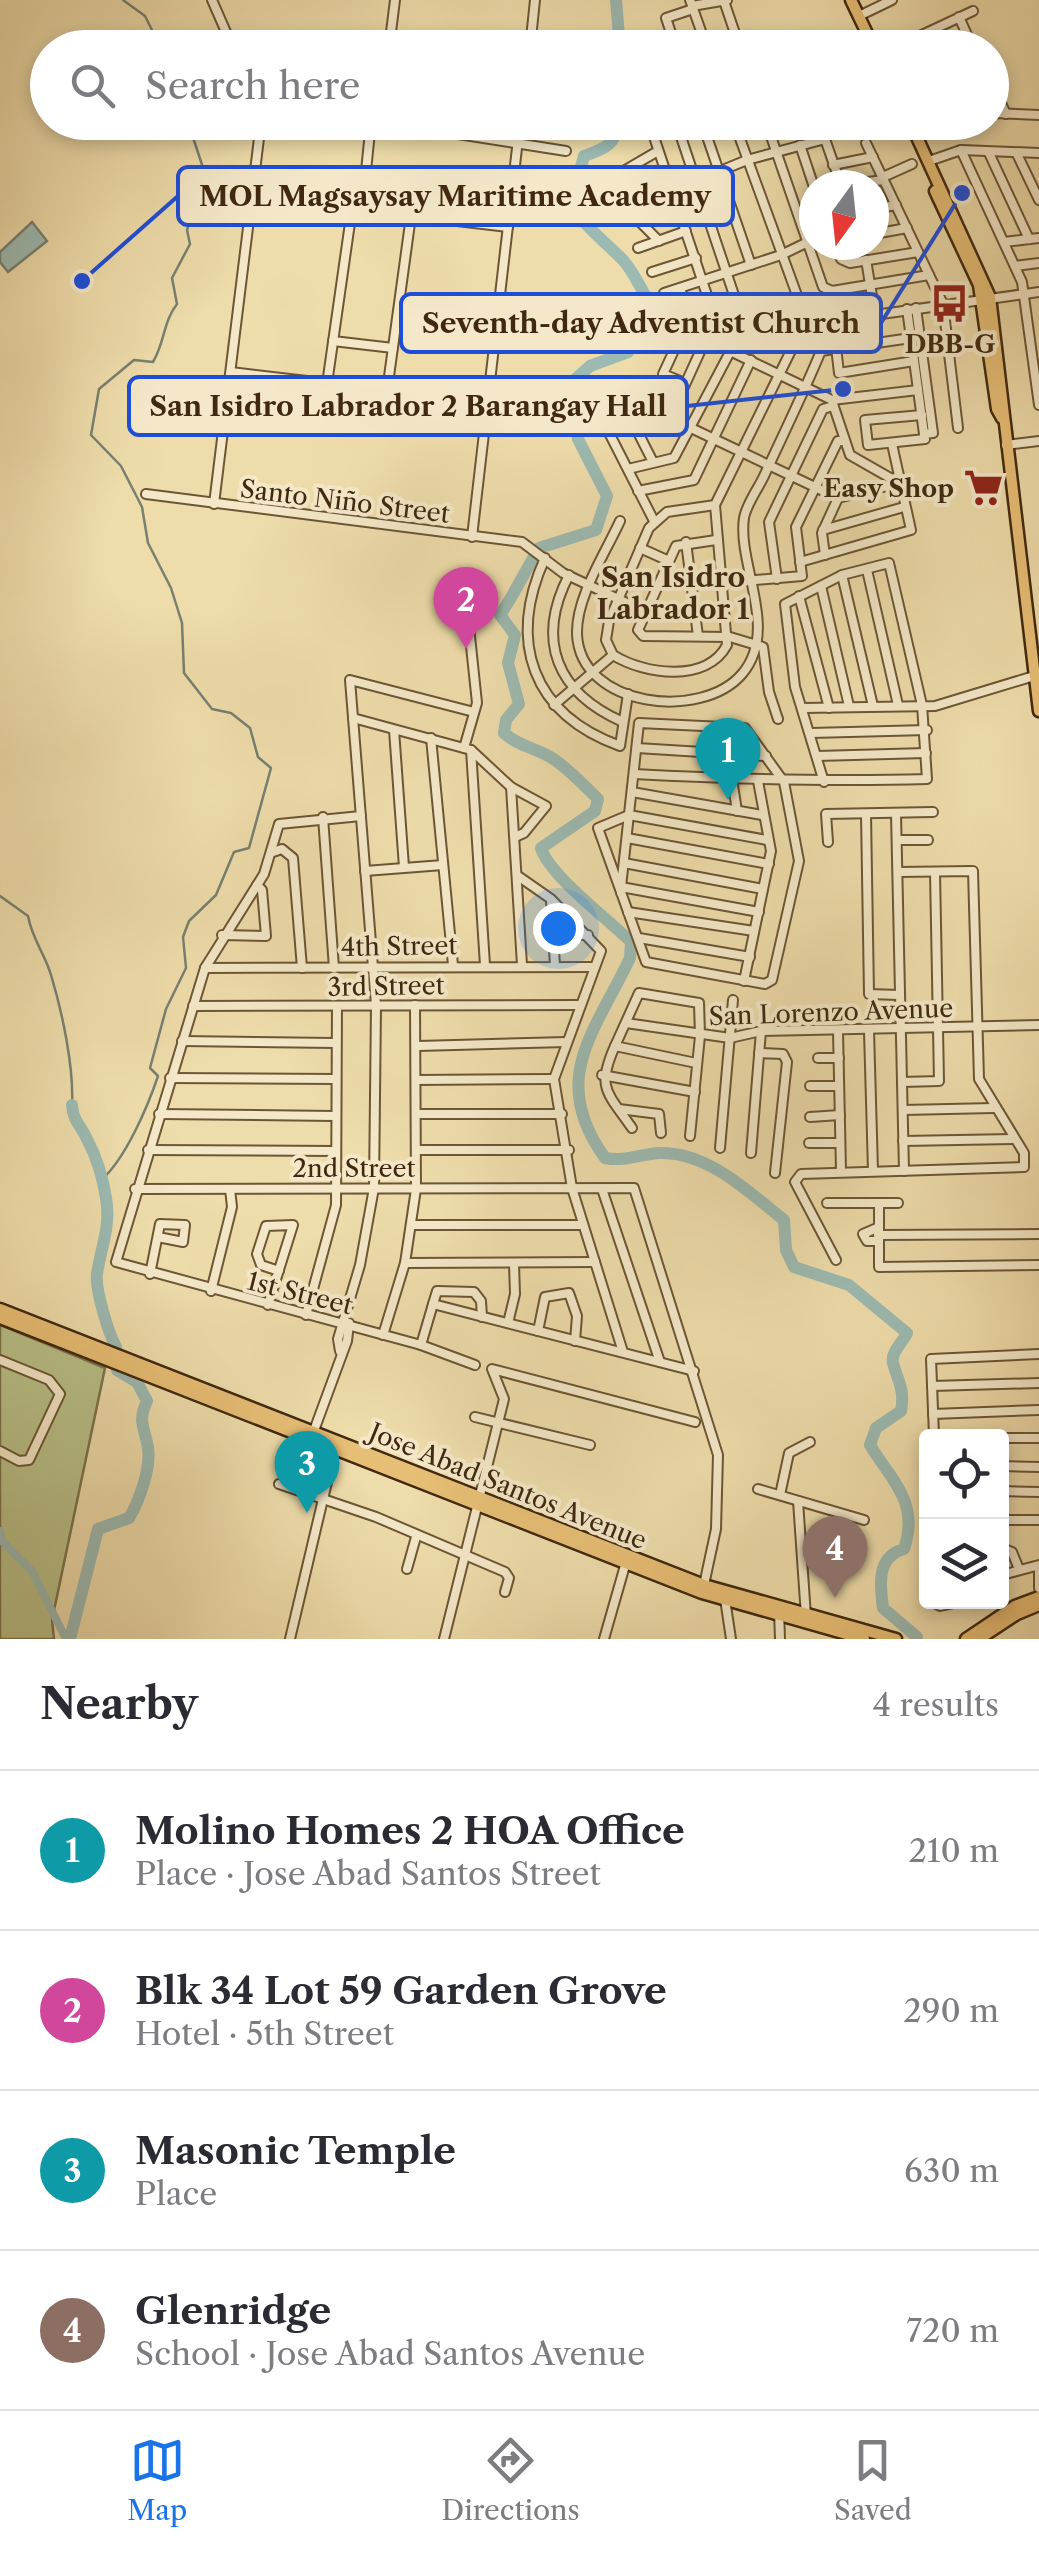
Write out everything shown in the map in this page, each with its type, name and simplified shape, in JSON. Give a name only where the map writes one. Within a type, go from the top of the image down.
[{"type":"main road","points":[[847,0],[864,30]]},
{"type":"main road","points":[[847,0],[861,30]]},
{"type":"main road","points":[[915,140],[986,298]]},
{"type":"main road","points":[[917,140],[986,298],[1005,407],[1002,418],[1039,711]]},
{"type":"main road","name":"Jose Abad Santos Avenue","points":[[0,1309],[110,1358]]},
{"type":"main road","name":"Jose Abad Santos Avenue","points":[[0,1318],[312,1434],[703,1589],[896,1639]]},
{"type":"main road","points":[[966,1639],[1014,1606],[1039,1598]]},
{"type":"main road","points":[[979,1639],[1017,1614],[1039,1606]]},
{"type":"main road","name":"Jose Abad Santos Avenue","points":[[806,1618],[864,1639]]},
{"type":"street","points":[[212,0],[226,30]]},
{"type":"street","points":[[391,30],[395,0]]},
{"type":"street","points":[[532,30],[534,0]]},
{"type":"street","points":[[670,30],[666,18],[692,5],[726,0],[735,30]]},
{"type":"street","points":[[859,16],[892,0]]},
{"type":"street","points":[[692,5],[701,30]]},
{"type":"street","points":[[932,30],[973,10]]},
{"type":"street","points":[[958,18],[964,30]]},
{"type":"street","points":[[1009,114],[1039,114]]},
{"type":"street","points":[[214,504],[259,140]]},
{"type":"street","points":[[362,210],[369,140]]},
{"type":"street","points":[[510,140],[566,151]]},
{"type":"street","points":[[655,140],[715,318],[666,420]]},
{"type":"street","points":[[628,469],[674,458],[731,350],[742,319],[682,140]]},
{"type":"street","points":[[708,140],[751,265]]},
{"type":"street","points":[[613,655],[645,669],[699,670],[722,656],[730,637],[716,540],[716,504],[806,320],[740,140]]},
{"type":"street","points":[[772,140],[799,211]]},
{"type":"street","points":[[671,191],[747,160],[821,140]]},
{"type":"street","points":[[825,140],[836,170]]},
{"type":"street","points":[[472,537],[517,141]]},
{"type":"street","points":[[866,144],[879,170]]},
{"type":"street","points":[[800,145],[808,170]]},
{"type":"street","points":[[962,150],[1024,294],[1035,347],[1039,405]]},
{"type":"street","points":[[929,161],[962,150],[1039,153]]},
{"type":"street","points":[[590,202],[658,151]]},
{"type":"street","points":[[989,153],[1034,238],[1004,242]]},
{"type":"street","points":[[1017,154],[1039,200]]},
{"type":"street","points":[[833,164],[872,158]]},
{"type":"street","points":[[889,176],[912,164]]},
{"type":"street","points":[[620,206],[664,170]]},
{"type":"street","points":[[605,187],[659,242]]},
{"type":"street","points":[[889,190],[942,304],[958,428]]},
{"type":"street","points":[[253,197],[508,227]]},
{"type":"street","points":[[889,207],[896,206]]},
{"type":"street","points":[[327,384],[352,209]]},
{"type":"street","points":[[388,391],[411,216]]},
{"type":"street","points":[[889,231],[907,228]]},
{"type":"street","points":[[638,248],[686,231]]},
{"type":"street","points":[[664,294],[799,246]]},
{"type":"street","points":[[889,256],[918,252]]},
{"type":"street","points":[[652,272],[696,258]]},
{"type":"street","points":[[817,260],[827,290],[929,275]]},
{"type":"street","points":[[844,260],[866,260],[875,314]]},
{"type":"street","points":[[1015,266],[1039,263]]},
{"type":"street","points":[[680,288],[689,318],[663,374],[685,383]]},
{"type":"street","points":[[806,320],[833,320],[1039,292]]},
{"type":"street","points":[[862,396],[868,445],[924,439],[911,309]]},
{"type":"street","points":[[911,309],[933,433],[924,434]]},
{"type":"street","points":[[1028,320],[1039,319]]},
{"type":"street","points":[[833,320],[838,373],[914,361]]},
{"type":"street","points":[[705,338],[833,403],[844,441],[854,459],[898,483]]},
{"type":"street","points":[[620,521],[590,586],[577,636],[592,672],[610,689],[628,694],[697,700],[716,694],[742,673],[755,644],[744,518],[820,351],[911,338]]},
{"type":"street","points":[[333,342],[393,348]]},
{"type":"street","points":[[638,491],[694,480],[751,360]]},
{"type":"street","points":[[231,372],[487,402]]},
{"type":"street","points":[[777,579],[769,522],[823,409],[862,396],[918,390]]},
{"type":"street","points":[[644,391],[666,420],[714,438],[838,498],[898,483]]},
{"type":"street","points":[[619,395],[654,462]]},
{"type":"street","points":[[865,420],[922,414]]},
{"type":"street","points":[[603,421],[654,521]]},
{"type":"street","points":[[722,583],[802,576],[796,528],[838,441],[844,441]]},
{"type":"street","points":[[1006,445],[1039,441]]},
{"type":"street","points":[[800,562],[911,530],[892,444]]},
{"type":"street","name":"Santo Niño Street","points":[[146,494],[472,537],[534,547],[544,556]]},
{"type":"street","points":[[824,555],[823,530],[838,498]]},
{"type":"street","points":[[613,655],[606,631],[654,521],[667,512],[716,504]]},
{"type":"street","points":[[823,530],[904,507]]},
{"type":"street","points":[[716,540],[676,546],[638,630],[643,636],[690,640],[698,636],[730,637],[763,647],[778,718]]},
{"type":"street","points":[[686,542],[698,636]]},
{"type":"street","points":[[640,548],[669,561]]},
{"type":"street","points":[[628,694],[620,746],[579,727],[554,704],[536,676],[528,633],[532,590],[544,556],[569,575],[646,612],[696,615]]},
{"type":"street","points":[[634,774],[784,782],[824,782],[927,779],[922,705],[889,563],[842,576],[785,606],[795,687],[824,782]]},
{"type":"street","points":[[866,570],[898,704]]},
{"type":"street","points":[[569,575],[555,609],[552,637],[572,689],[583,701],[623,722]]},
{"type":"street","points":[[842,576],[873,706]]},
{"type":"street","points":[[821,586],[849,706]]},
{"type":"street","points":[[799,596],[829,708]]},
{"type":"street","points":[[469,627],[474,712],[467,748],[485,965]]},
{"type":"street","points":[[554,704],[613,655]]},
{"type":"street","points":[[803,708],[936,706],[1034,676]]},
{"type":"street","points":[[312,1434],[340,1351],[374,1209],[376,1006],[353,677],[474,712]]},
{"type":"street","points":[[353,718],[467,748],[511,787],[546,806],[524,834],[515,837]]},
{"type":"street","points":[[621,890],[629,814],[634,774],[639,723],[745,728],[784,782],[799,861],[772,980],[765,984],[744,981],[646,962],[598,828],[629,814],[767,840]]},
{"type":"street","points":[[394,730],[404,867]]},
{"type":"street","points":[[811,734],[926,730]]},
{"type":"street","points":[[431,738],[453,964]]},
{"type":"street","points":[[636,748],[766,756]]},
{"type":"street","points":[[817,756],[926,753]]},
{"type":"street","points":[[732,780],[737,810]]},
{"type":"street","points":[[744,981],[769,864],[758,781]]},
{"type":"street","points":[[511,787],[522,965]]},
{"type":"street","points":[[632,792],[762,815]]},
{"type":"street","points":[[828,842],[826,814],[933,812]]},
{"type":"street","points":[[866,814],[869,994],[900,995]]},
{"type":"street","points":[[896,814],[904,1171]]},
{"type":"street","points":[[136,1189],[205,968],[222,935],[257,886],[273,852],[280,823],[361,816]]},
{"type":"street","points":[[323,818],[334,968]]},
{"type":"street","points":[[627,838],[769,864]]},
{"type":"street","points":[[898,840],[928,840]]},
{"type":"street","points":[[273,852],[282,849],[294,858],[302,968]]},
{"type":"street","points":[[624,863],[764,888]]},
{"type":"street","points":[[365,871],[443,864]]},
{"type":"street","points":[[836,1260],[795,1182],[800,1174],[1024,1168],[1024,1153],[978,1078],[974,871],[899,872]]},
{"type":"street","points":[[902,1082],[939,1080],[935,872]]},
{"type":"street","points":[[518,876],[551,899],[601,951],[554,1079],[569,1150],[572,1188],[623,1352]]},
{"type":"street","points":[[222,935],[266,936],[262,890],[257,886]]},
{"type":"street","points":[[621,890],[759,912]]},
{"type":"street","points":[[551,899],[555,966]]},
{"type":"street","points":[[628,912],[754,932]]},
{"type":"street","points":[[552,934],[588,934]]},
{"type":"street","points":[[639,938],[750,957]]},
{"type":"street","name":"4th Street","points":[[205,968],[453,964],[594,967]]},
{"type":"street","points":[[632,1128],[602,1076],[642,992],[696,1001],[700,1036],[690,1136]]},
{"type":"street","points":[[720,1148],[733,1000]]},
{"type":"street","points":[[383,1335],[413,1225],[418,1046],[415,1005]]},
{"type":"street","name":"3rd Street","points":[[193,1006],[580,1005]]},
{"type":"street","points":[[306,1315],[336,1205],[337,1007]]},
{"type":"street","name":"San Lorenzo Avenue","points":[[626,1023],[730,1038],[760,1031],[902,1032],[1039,1025]]},
{"type":"street","points":[[751,1154],[760,1031]]},
{"type":"street","points":[[838,1031],[842,1171]]},
{"type":"street","points":[[869,1031],[873,1171]]},
{"type":"street","points":[[182,1041],[336,1044]]},
{"type":"street","points":[[418,1046],[567,1042]]},
{"type":"street","points":[[615,1046],[696,1063]]},
{"type":"street","points":[[759,1053],[783,1054],[787,1062],[775,1172]]},
{"type":"street","points":[[818,1058],[838,1058]]},
{"type":"street","points":[[602,1076],[695,1092]]},
{"type":"street","points":[[170,1078],[336,1079]]},
{"type":"street","points":[[416,1080],[554,1079]]},
{"type":"street","points":[[810,1086],[839,1086]]},
{"type":"street","points":[[903,1110],[994,1108]]},
{"type":"street","points":[[618,1109],[659,1114],[661,1133]]},
{"type":"street","points":[[159,1114],[336,1116]]},
{"type":"street","points":[[416,1114],[562,1114]]},
{"type":"street","points":[[810,1117],[840,1116]]},
{"type":"street","points":[[903,1141],[1014,1139]]},
{"type":"street","points":[[809,1142],[840,1142]]},
{"type":"street","points":[[148,1150],[336,1151]]},
{"type":"street","points":[[417,1150],[569,1150]]},
{"type":"street","points":[[660,1362],[602,1188],[634,1188],[694,1371],[718,1460],[716,1529],[703,1589]]},
{"type":"street","name":"2nd Street","points":[[136,1189],[602,1188]]},
{"type":"street","name":"1st Street","points":[[136,1189],[116,1262],[211,1291],[347,1323],[475,1365]]},
{"type":"street","points":[[211,1291],[232,1207],[230,1189]]},
{"type":"street","points":[[827,1204],[898,1203]]},
{"type":"street","points":[[879,1204],[879,1267],[1039,1266]]},
{"type":"street","points":[[268,1305],[279,1271],[293,1225],[285,1222],[266,1226],[257,1254],[262,1265],[279,1271]]},
{"type":"street","points":[[413,1225],[583,1225]]},
{"type":"street","points":[[877,1235],[1039,1234]]},
{"type":"street","points":[[150,1274],[158,1237]]},
{"type":"street","points":[[405,1262],[595,1262]]},
{"type":"street","points":[[508,1323],[516,1294],[514,1264]]},
{"type":"street","points":[[421,1345],[437,1291],[474,1292],[481,1301],[482,1317]]},
{"type":"street","points":[[538,1331],[545,1298],[566,1292],[577,1316],[575,1341]]},
{"type":"street","points":[[432,1304],[694,1371]]},
{"type":"street","points":[[934,1429],[931,1359],[1039,1354]]},
{"type":"street","points":[[0,1360],[49,1380],[60,1394],[31,1458],[22,1462],[0,1451]]},
{"type":"street","points":[[444,1639],[499,1422],[504,1392],[491,1373],[494,1369],[694,1422]]},
{"type":"street","points":[[932,1386],[1039,1383]]},
{"type":"street","points":[[933,1414],[1039,1410]]},
{"type":"street","points":[[475,1417],[590,1445]]},
{"type":"street","points":[[1009,1438],[1039,1438]]},
{"type":"street","points":[[780,1496],[789,1453],[810,1442]]},
{"type":"street","points":[[290,1639],[336,1444]]},
{"type":"street","points":[[1009,1466],[1039,1467]]},
{"type":"street","points":[[279,1484],[464,1553],[508,1574],[505,1592]]},
{"type":"street","points":[[758,1489],[864,1520]]},
{"type":"street","points":[[1009,1491],[1039,1492]]},
{"type":"street","points":[[798,1500],[806,1618]]},
{"type":"street","points":[[1009,1520],[1039,1520]]},
{"type":"street","points":[[407,1569],[416,1537]]},
{"type":"street","points":[[1009,1551],[1020,1569]]},
{"type":"street","points":[[604,1639],[627,1559]]},
{"type":"street","points":[[1009,1573],[1039,1567],[1039,1588]]},
{"type":"street","points":[[726,1596],[731,1639]]},
{"type":"street","points":[[780,1635],[781,1611]]},
{"type":"green space","points":[[0,1325],[105,1368],[52,1620],[54,1639],[0,1639]]},
{"type":"water","points":[[32,222],[47,241],[8,272],[0,262],[0,252]]},
{"type":"waterway","points":[[123,0],[145,16],[152,30]]},
{"type":"waterway","points":[[616,0],[618,30]]},
{"type":"waterway","points":[[101,1180],[127,1146],[158,1076],[150,1068],[166,1009],[186,968],[183,937],[189,921],[216,895],[234,852],[249,848],[271,768],[258,757],[250,728],[231,713],[212,709],[184,673],[182,623],[171,588],[148,543],[142,507],[121,466],[91,435],[99,389],[134,360],[153,362],[177,304],[172,278],[190,244],[187,230],[205,174],[194,140]]},
{"type":"waterway","points":[[612,140],[584,156],[578,177],[577,206],[587,225],[623,260],[636,279],[648,300],[644,323],[628,352],[590,366],[569,385],[578,439],[607,496],[596,530],[539,548],[500,615],[515,635],[508,663],[519,704],[506,720],[504,733],[555,760],[598,799],[595,811],[541,848],[567,884],[631,942],[630,958],[583,1056],[579,1080],[580,1104],[588,1130],[605,1158],[678,1154],[711,1166],[784,1220],[786,1250],[794,1267],[849,1285],[907,1333],[893,1359],[902,1391],[901,1411],[876,1428],[870,1445],[901,1492],[908,1518],[904,1549],[884,1565],[883,1608],[917,1637]]},
{"type":"waterway","points":[[0,896],[28,916],[48,967],[66,1039],[72,1105]]},
{"type":"waterway","points":[[72,1105],[105,1191],[107,1218],[97,1281],[116,1347]]},
{"type":"waterway","points":[[70,1639],[98,1529],[129,1518],[141,1493],[148,1464],[142,1420],[147,1401],[137,1382],[117,1370]]},
{"type":"waterway","points":[[0,1531],[2,1541],[32,1571],[66,1639]]},
{"type":"place","name":"Seventh-day Adventist Church","points":[[962,193]]},
{"type":"place","name":"MOL Magsaysay Maritime Academy","points":[[82,281]]},
{"type":"place","name":"DBB-G","points":[[950,303]]},
{"type":"place","name":"San Isidro Labrador 2 Barangay Hall","points":[[843,389]]},
{"type":"place","name":"Easy Shop","points":[[984,488]]},
{"type":"place","name":"Blk 34 Lot 59 Garden Grove","points":[[466,649]]},
{"type":"place","name":"Molino Homes 2 HOA Office","points":[[728,800]]},
{"type":"place","name":"Masonic Temple","points":[[307,1513]]},
{"type":"place","name":"Glenridge","points":[[835,1598]]},
{"type":"district","name":"San Isidro Labrador 1","points":[[673,593]]}]
